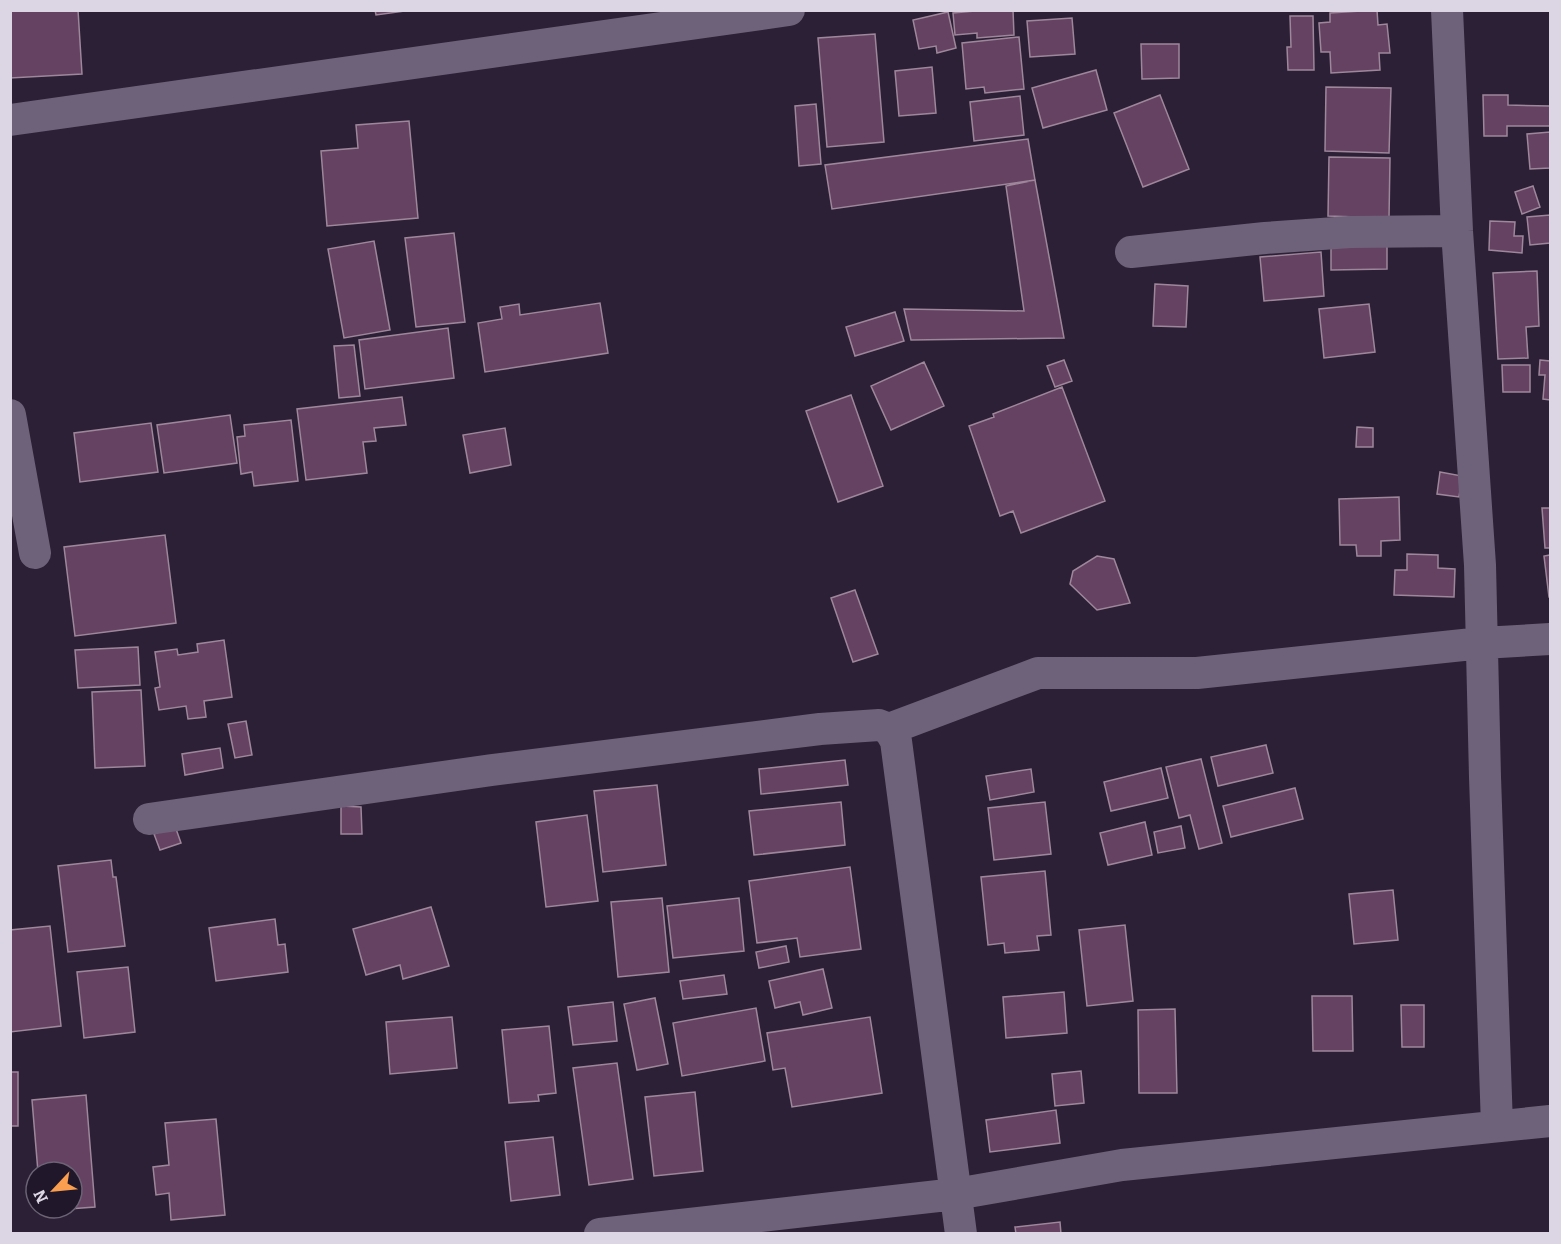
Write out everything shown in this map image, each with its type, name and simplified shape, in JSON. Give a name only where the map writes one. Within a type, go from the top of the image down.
[{"type":"street","points":[[10,120],[611,22],[789,10]]},
{"type":"street","points":[[1447,10],[1457,231],[1480,565],[1497,1126]]},
{"type":"street","points":[[1131,252],[1265,237],[1350,232],[1457,231]]},
{"type":"street","points":[[10,415],[35,553]]},
{"type":"street","points":[[889,729],[1038,673],[1197,673],[1482,643],[1551,639]]},
{"type":"street","points":[[149,819],[492,770],[808,730],[879,725],[889,729],[896,741],[961,1233]]},
{"type":"street","points":[[600,1233],[807,1222],[1122,1165],[1551,1120]]},
{"type":"building","points":[[10,10],[78,10],[82,74],[10,78]]},
{"type":"building","points":[[375,10],[412,10],[376,15]]},
{"type":"building","points":[[1013,10],[1014,35],[977,38],[977,33],[955,35],[953,13]]},
{"type":"building","points":[[1377,10],[1378,25],[1387,24],[1390,53],[1379,53],[1380,70],[1331,73],[1330,52],[1321,52],[1319,23],[1330,22],[1330,13]]},
{"type":"building","points":[[948,12],[956,48],[937,53],[936,46],[919,49],[913,20]]},
{"type":"building","points":[[1290,16],[1313,16],[1314,70],[1288,70],[1287,47],[1291,47]]},
{"type":"building","points":[[1072,18],[1075,54],[1030,57],[1027,21]]},
{"type":"building","points":[[875,34],[884,142],[827,147],[818,38]]},
{"type":"building","points":[[1019,37],[1024,89],[985,93],[984,87],[966,89],[962,43]]},
{"type":"building","points":[[1141,44],[1179,44],[1179,78],[1142,79]]},
{"type":"building","points":[[932,67],[936,113],[899,116],[895,71]]},
{"type":"building","points":[[1096,70],[1107,110],[1043,128],[1032,88]]},
{"type":"building","points":[[1326,87],[1391,88],[1389,153],[1325,151]]},
{"type":"building","points":[[1160,95],[1189,169],[1143,187],[1114,113]]},
{"type":"building","points":[[1483,95],[1508,95],[1508,105],[1550,106],[1550,126],[1507,126],[1507,136],[1484,136]]},
{"type":"building","points":[[1020,96],[1024,135],[974,141],[970,102]]},
{"type":"building","points":[[816,104],[821,164],[799,166],[795,106]]},
{"type":"building","points":[[409,121],[418,218],[327,226],[321,151],[358,148],[356,125]]},
{"type":"building","points":[[1550,132],[1550,168],[1530,169],[1527,134]]},
{"type":"building","points":[[1028,139],[1035,180],[832,209],[825,165]]},
{"type":"building","points":[[1329,157],[1390,158],[1389,218],[1328,216]]},
{"type":"building","points":[[1035,180],[1064,338],[911,340],[904,309],[1024,311],[1006,186]]},
{"type":"building","points":[[1533,186],[1540,207],[1522,214],[1515,192]]},
{"type":"building","points":[[1550,215],[1550,243],[1530,245],[1527,217]]},
{"type":"building","points":[[1490,221],[1515,222],[1514,236],[1523,236],[1522,253],[1489,250]]},
{"type":"building","points":[[454,233],[465,322],[416,327],[405,238]]},
{"type":"building","points":[[374,241],[390,330],[344,338],[328,249]]},
{"type":"building","points":[[1387,245],[1387,269],[1331,270],[1331,246]]},
{"type":"building","points":[[1321,252],[1324,296],[1264,301],[1260,257]]},
{"type":"building","points":[[1537,271],[1539,326],[1526,327],[1528,358],[1498,359],[1493,273]]},
{"type":"building","points":[[1155,284],[1188,286],[1186,327],[1153,326]]},
{"type":"building","points":[[600,303],[608,353],[485,372],[478,323],[502,319],[500,307],[519,304],[520,315]]},
{"type":"building","points":[[1369,304],[1375,352],[1324,358],[1319,309]]},
{"type":"building","points":[[895,312],[904,341],[855,356],[846,327]]},
{"type":"building","points":[[448,328],[454,378],[365,389],[359,340]]},
{"type":"building","points":[[354,345],[360,396],[339,398],[334,346]]},
{"type":"building","points":[[1064,360],[1072,381],[1055,387],[1047,366]]},
{"type":"building","points":[[1540,360],[1550,361],[1550,400],[1543,399],[1545,375],[1539,375]]},
{"type":"building","points":[[924,362],[944,406],[891,430],[871,386]]},
{"type":"building","points":[[1502,365],[1530,365],[1530,392],[1503,392]]},
{"type":"building","points":[[1062,387],[1105,501],[1021,533],[1013,511],[1000,516],[969,426]]},
{"type":"building","points":[[851,395],[883,486],[838,502],[806,411]]},
{"type":"building","points":[[402,397],[406,425],[374,428],[376,441],[363,442],[367,473],[306,480],[297,409]]},
{"type":"building","points":[[230,415],[237,463],[164,473],[157,425]]},
{"type":"building","points":[[291,420],[298,481],[254,486],[252,472],[241,474],[237,437],[245,436],[244,425]]},
{"type":"building","points":[[151,423],[158,472],[80,482],[74,433]]},
{"type":"building","points":[[1357,427],[1373,428],[1373,447],[1356,447]]},
{"type":"building","points":[[505,428],[511,465],[470,473],[463,435]]},
{"type":"building","points":[[1440,472],[1462,476],[1459,497],[1437,494]]},
{"type":"building","points":[[1399,497],[1400,540],[1381,541],[1381,556],[1357,556],[1356,545],[1340,545],[1339,499]]},
{"type":"building","points":[[1542,508],[1550,508],[1550,548],[1545,548]]},
{"type":"building","points":[[165,535],[176,623],[75,636],[64,547]]},
{"type":"building","points":[[1407,554],[1438,555],[1438,568],[1455,569],[1454,597],[1394,595],[1395,570],[1407,570]]},
{"type":"building","points":[[1550,555],[1550,597],[1549,597],[1544,556]]},
{"type":"building","points":[[1097,556],[1114,559],[1130,603],[1097,610],[1070,584],[1073,571]]},
{"type":"building","points":[[855,590],[878,654],[853,662],[831,598]]},
{"type":"building","points":[[224,640],[232,697],[204,701],[206,717],[188,719],[186,706],[159,710],[155,688],[160,687],[155,652],[177,649],[178,655],[198,652],[197,644]]},
{"type":"building","points":[[138,647],[140,685],[78,688],[75,650]]},
{"type":"building","points":[[141,690],[145,766],[95,768],[92,692]]},
{"type":"building","points":[[246,721],[252,755],[235,758],[228,724]]},
{"type":"building","points":[[1266,745],[1273,773],[1218,786],[1211,757]]},
{"type":"building","points":[[220,748],[223,768],[185,775],[182,754]]},
{"type":"building","points":[[1201,759],[1222,843],[1199,849],[1190,815],[1179,818],[1166,767]]},
{"type":"building","points":[[845,760],[848,785],[761,794],[759,769]]},
{"type":"building","points":[[1161,768],[1168,798],[1111,811],[1104,782]]},
{"type":"building","points":[[1031,769],[1034,792],[990,800],[986,776]]},
{"type":"building","points":[[657,785],[666,865],[603,872],[594,791]]},
{"type":"building","points":[[1295,788],[1303,819],[1231,837],[1223,806]]},
{"type":"building","points":[[841,802],[845,845],[754,855],[749,811]]},
{"type":"building","points":[[1045,802],[1051,854],[994,860],[988,808]]},
{"type":"building","points":[[341,806],[361,807],[362,834],[341,834]]},
{"type":"building","points":[[587,815],[598,901],[546,907],[536,822]]},
{"type":"building","points":[[1145,822],[1152,855],[1108,865],[1100,833]]},
{"type":"building","points":[[175,826],[181,843],[160,850],[154,834]]},
{"type":"building","points":[[1181,826],[1185,848],[1158,853],[1154,832]]},
{"type":"building","points":[[111,860],[113,877],[116,877],[125,946],[68,952],[58,866]]},
{"type":"building","points":[[850,867],[861,949],[800,957],[797,938],[757,943],[749,881]]},
{"type":"building","points":[[1045,871],[1051,935],[1037,936],[1039,950],[1005,953],[1004,943],[988,945],[981,877]]},
{"type":"building","points":[[1393,890],[1398,940],[1354,944],[1349,894]]},
{"type":"building","points":[[662,898],[669,972],[618,977],[611,902]]},
{"type":"building","points":[[739,898],[744,951],[673,958],[667,906]]},
{"type":"building","points":[[431,907],[449,966],[403,979],[400,965],[366,975],[353,929]]},
{"type":"building","points":[[275,919],[278,945],[285,944],[288,972],[216,981],[209,928]]},
{"type":"building","points":[[1125,925],[1133,1001],[1087,1006],[1079,930]]},
{"type":"building","points":[[50,926],[61,1026],[10,1032],[10,930]]},
{"type":"building","points":[[786,946],[789,962],[759,968],[756,952]]},
{"type":"building","points":[[128,967],[135,1032],[84,1038],[77,972]]},
{"type":"building","points":[[823,969],[832,1008],[803,1015],[800,1002],[775,1008],[769,981]]},
{"type":"building","points":[[724,975],[727,994],[683,999],[680,981]]},
{"type":"building","points":[[1064,992],[1067,1033],[1006,1038],[1003,997]]},
{"type":"building","points":[[1312,996],[1352,996],[1353,1051],[1313,1051]]},
{"type":"building","points":[[655,998],[668,1064],[637,1070],[624,1004]]},
{"type":"building","points":[[613,1002],[617,1041],[573,1045],[568,1007]]},
{"type":"building","points":[[1401,1005],[1424,1005],[1424,1047],[1402,1047]]},
{"type":"building","points":[[756,1008],[765,1061],[682,1076],[673,1023]]},
{"type":"building","points":[[1175,1009],[1177,1093],[1139,1093],[1138,1010]]},
{"type":"building","points":[[452,1017],[457,1068],[390,1074],[386,1022]]},
{"type":"building","points":[[870,1017],[882,1093],[792,1107],[785,1068],[773,1070],[767,1033]]},
{"type":"building","points":[[549,1026],[556,1093],[538,1095],[539,1101],[509,1103],[502,1030]]},
{"type":"building","points":[[617,1063],[633,1179],[589,1185],[573,1068]]},
{"type":"building","points":[[1081,1071],[1084,1103],[1055,1106],[1052,1074]]},
{"type":"building","points":[[10,1072],[18,1072],[18,1126],[10,1126]]},
{"type":"building","points":[[695,1092],[703,1171],[654,1176],[645,1097]]},
{"type":"building","points":[[86,1095],[95,1207],[84,1208],[84,1160],[37,1160],[32,1100]]},
{"type":"building","points":[[1056,1110],[1060,1143],[990,1152],[986,1120]]},
{"type":"building","points":[[216,1119],[225,1215],[171,1220],[169,1193],[156,1195],[153,1167],[169,1165],[165,1123]]},
{"type":"building","points":[[553,1137],[560,1195],[511,1201],[505,1142]]},
{"type":"building","points":[[1060,1222],[1061,1234],[1016,1234],[1015,1227]]}]
